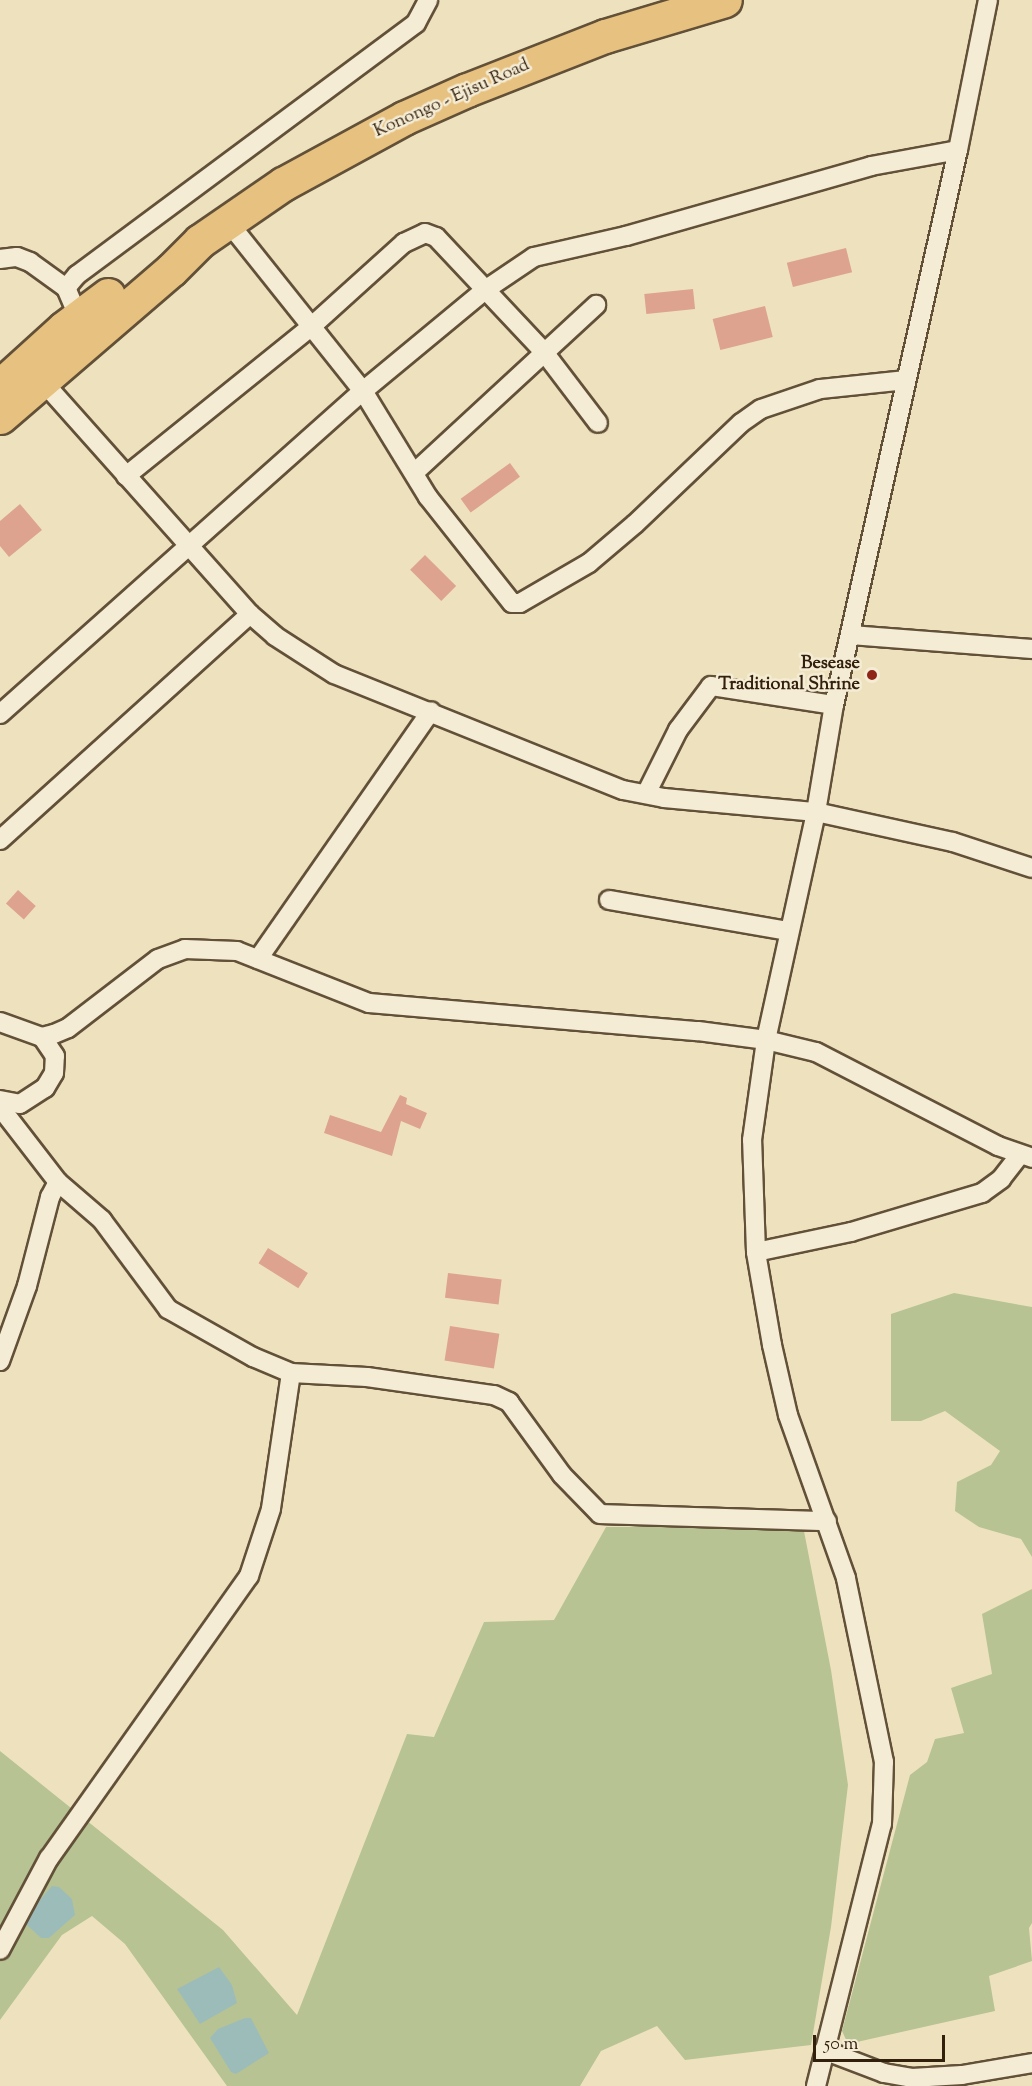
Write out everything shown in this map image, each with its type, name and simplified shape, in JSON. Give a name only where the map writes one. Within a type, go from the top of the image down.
[{"type":"highway","name":"Konongo - Ejisu Road","points":[[0,417],[33,370],[72,302],[200,241],[341,151],[467,90],[605,36],[725,0]]},
{"type":"highway","name":"Konongo - Ejisu Road","points":[[0,386],[33,370],[171,270],[200,241]]},
{"type":"street","points":[[0,259],[17,257],[30,262],[72,302],[108,248],[416,22],[428,0]]},
{"type":"street","points":[[816,2086],[882,1824],[884,1762],[876,1708],[846,1578],[788,1415],[756,1252],[752,1140],[766,1040],[788,931],[816,812],[834,705],[904,380],[958,150],[988,0]]},
{"type":"street","points":[[0,714],[189,550],[363,391],[485,290],[534,257],[560,249],[626,236],[871,166],[958,150]]},
{"type":"street","points":[[228,222],[363,391],[428,497],[512,603],[520,603],[589,563],[635,524],[741,423],[761,409],[820,389],[904,380]]},
{"type":"street","points":[[126,476],[312,326],[404,243],[425,233],[436,237],[544,352],[598,423]]},
{"type":"street","points":[[414,473],[596,305]]},
{"type":"street","points":[[33,370],[189,550],[250,614],[275,636],[334,674],[623,790],[816,812],[953,842],[1032,868]]},
{"type":"street","points":[[0,840],[250,614]]},
{"type":"street","points":[[850,635],[1032,649]]},
{"type":"street","points":[[646,794],[678,730],[711,686],[834,705]]},
{"type":"street","points":[[258,959],[431,711]]},
{"type":"street","points":[[609,900],[788,931]]},
{"type":"street","points":[[0,1022],[42,1036],[68,1028],[134,974],[185,949],[237,951],[369,1003],[766,1040],[816,1052],[1026,1156],[982,1193],[851,1232],[756,1252]]},
{"type":"street","points":[[0,1100],[20,1104],[45,1088],[54,1073],[55,1056],[42,1036]]},
{"type":"street","points":[[0,1107],[58,1182],[102,1220],[168,1309],[243,1352],[291,1372],[367,1377],[494,1395],[509,1402],[562,1475],[600,1514],[827,1521]]},
{"type":"street","points":[[0,1361],[27,1286],[50,1197],[58,1182]]},
{"type":"street","points":[[0,1950],[49,1858],[249,1575],[271,1509],[291,1372]]},
{"type":"street","points":[[824,2050],[884,2073],[912,2078],[962,2075],[1032,2063]]},
{"type":"green space","points":[[954,1293],[1032,1307],[1032,1557],[1021,1539],[979,1527],[955,1511],[957,1482],[991,1465],[1000,1451],[945,1411],[921,1421],[891,1421],[891,1314]]},
{"type":"green space","points":[[803,1526],[831,1670],[848,1785],[831,1927],[811,2045],[685,2060],[657,2026],[601,2051],[580,2086],[227,2086],[125,1944],[92,1916],[62,1935],[0,2020],[0,1751],[223,1930],[297,2015],[407,1734],[434,1737],[484,1622],[554,1620],[606,1527]]},
{"type":"green space","points":[[1032,1589],[1032,1923],[1029,1928],[1032,1961],[989,1976],[995,2011],[848,2044],[842,2031],[910,1775],[927,1762],[935,1739],[964,1733],[951,1688],[992,1674],[982,1614]]},
{"type":"water","points":[[52,1886],[59,1887],[72,1899],[75,1915],[49,1938],[41,1938],[26,1924],[27,1915]]},
{"type":"water","points":[[219,1967],[232,1985],[237,2003],[200,2024],[177,1989]]},
{"type":"water","points":[[245,2018],[251,2018],[269,2053],[236,2074],[231,2072],[210,2038],[218,2029]]},
{"type":"building","points":[[846,248],[852,272],[793,287],[787,263]]},
{"type":"building","points":[[693,289],[695,309],[646,314],[644,294]]},
{"type":"building","points":[[765,306],[773,337],[720,350],[713,319]]},
{"type":"building","points":[[510,463],[520,477],[471,513],[461,499]]},
{"type":"building","points":[[20,504],[42,530],[9,557],[0,546],[0,521]]},
{"type":"building","points":[[425,555],[456,586],[441,601],[410,570]]},
{"type":"building","points":[[18,890],[36,906],[24,919],[6,903]]},
{"type":"building","points":[[400,1095],[407,1098],[406,1104],[427,1113],[420,1129],[401,1121],[392,1156],[324,1133],[330,1115],[381,1132]]},
{"type":"building","points":[[268,1248],[308,1273],[298,1288],[258,1263]]},
{"type":"building","points":[[448,1273],[502,1280],[499,1304],[445,1298]]},
{"type":"building","points":[[450,1326],[499,1334],[494,1368],[445,1361]]},
{"type":"place","name":"Besease Traditional Shrine","points":[[872,675]]}]
